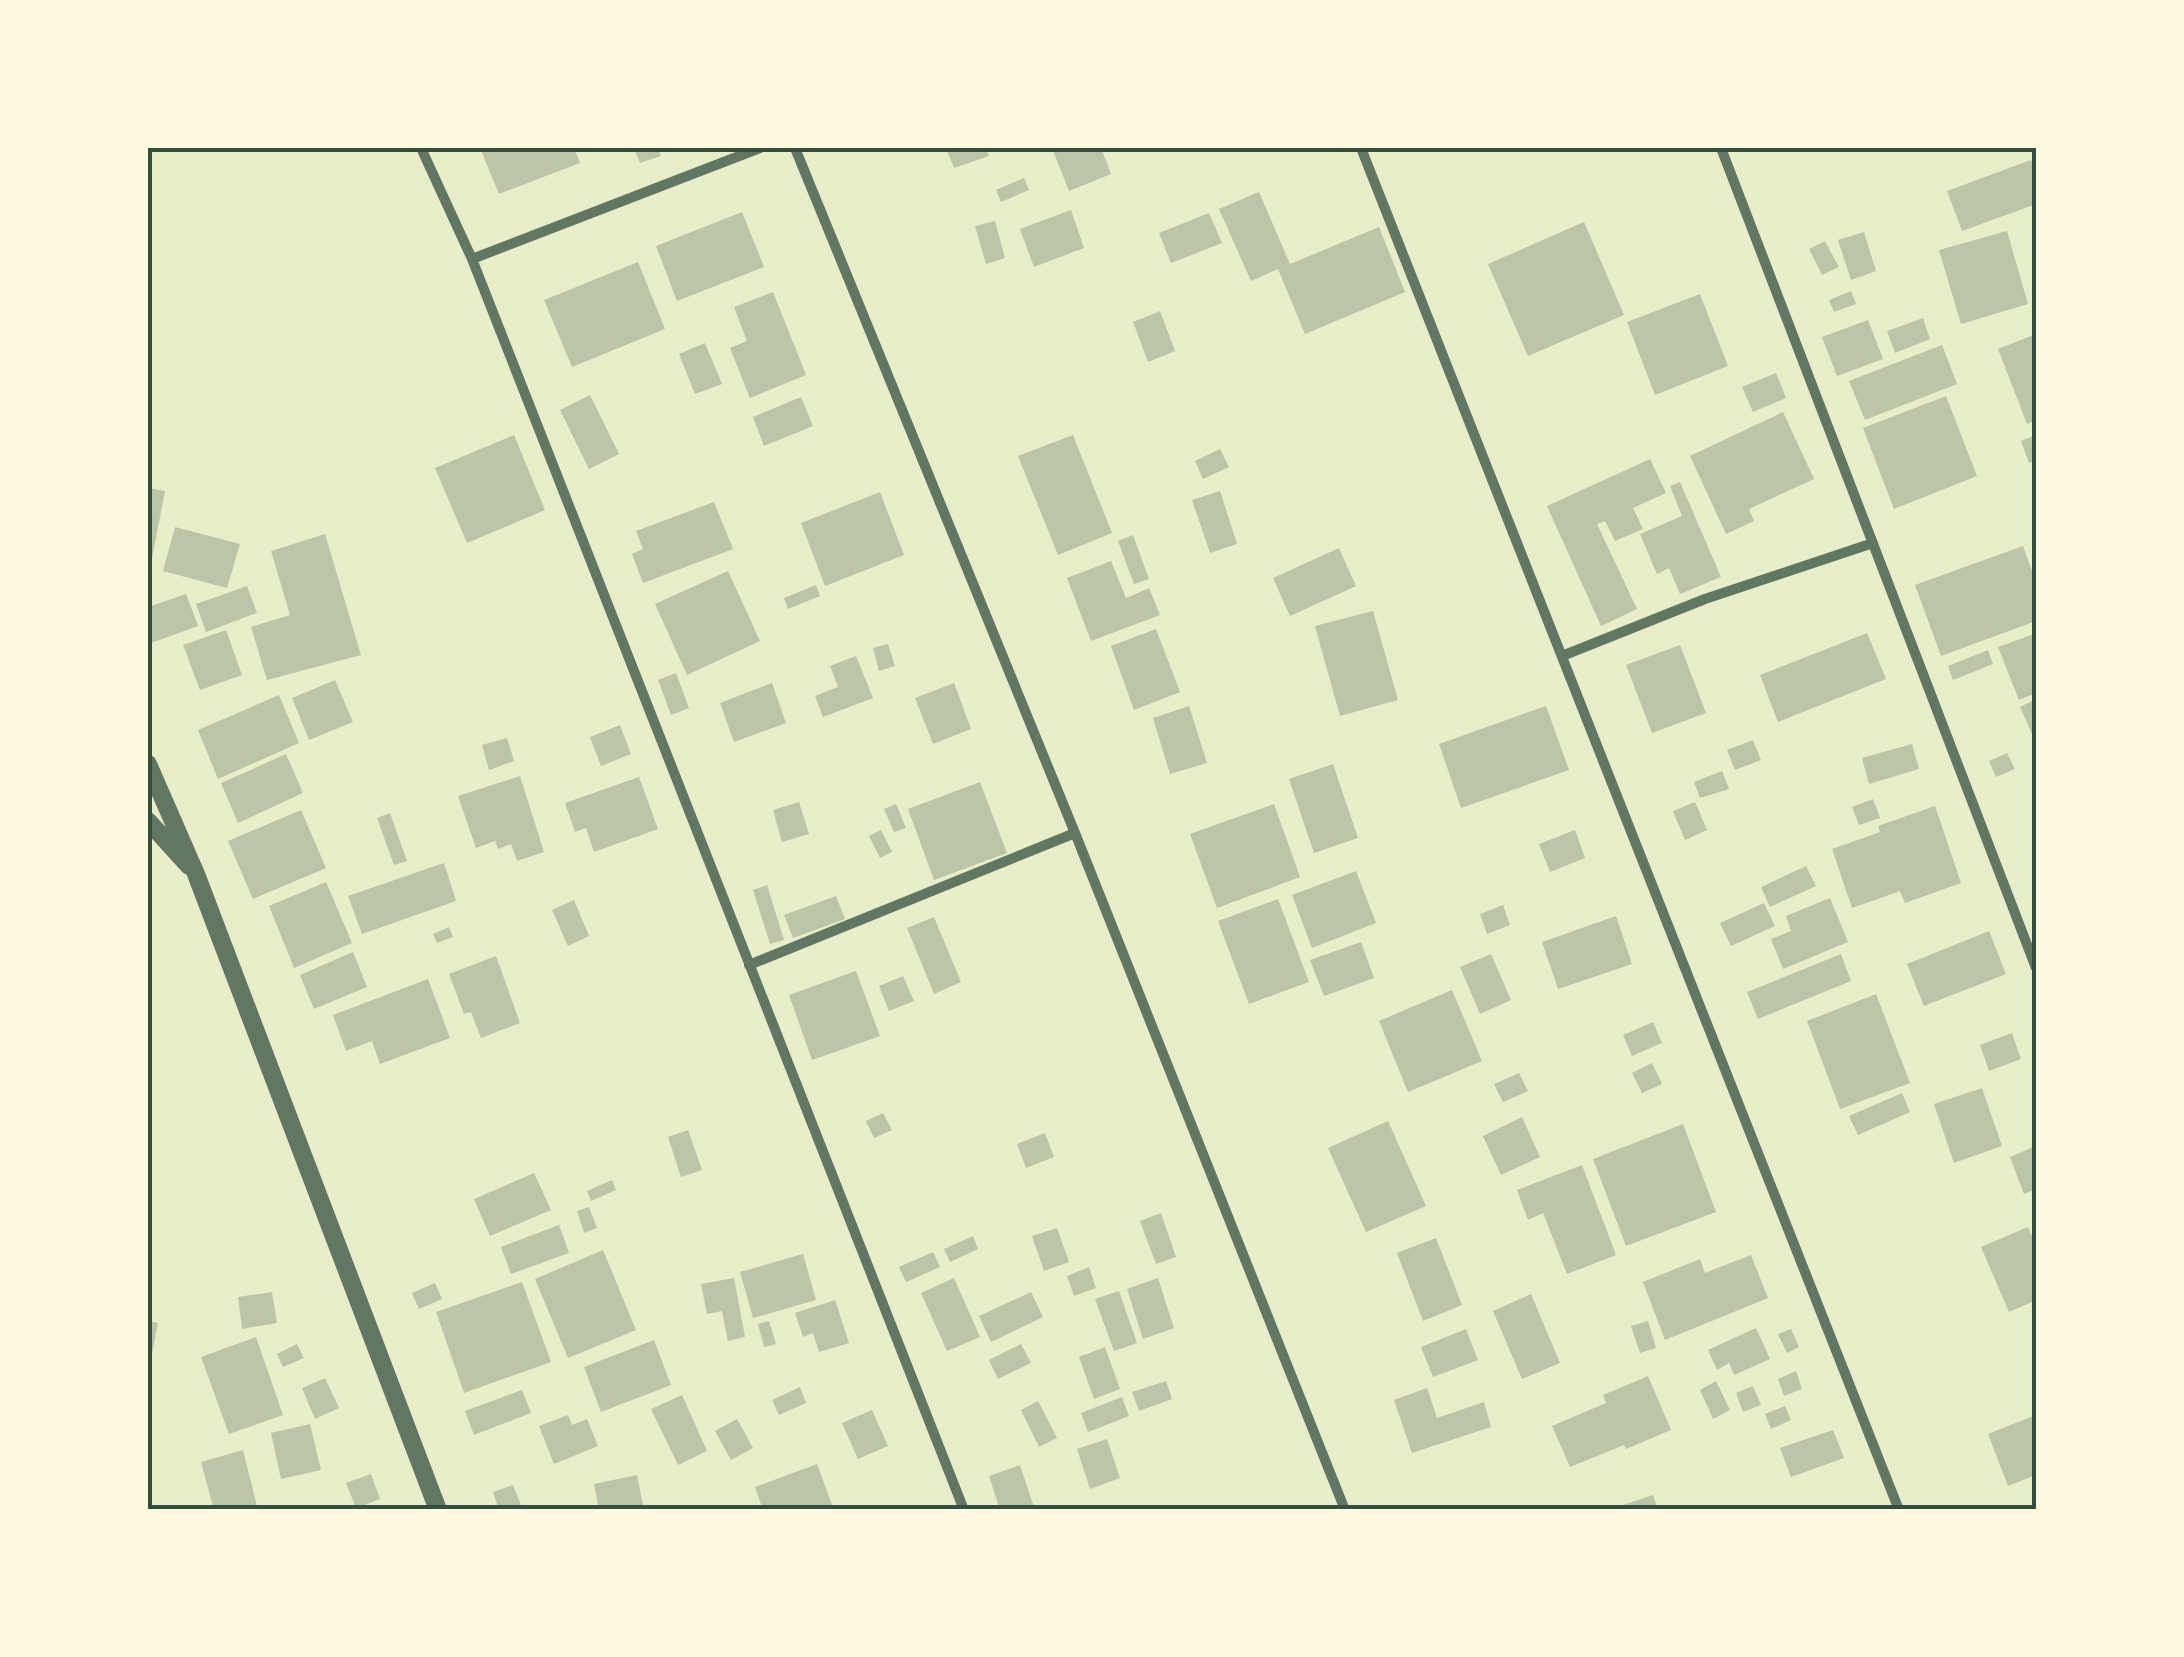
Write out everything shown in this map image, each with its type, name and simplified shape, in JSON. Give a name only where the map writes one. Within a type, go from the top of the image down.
[{"type":"street","points":[[421,148],[472,259],[964,1510]]},
{"type":"street","points":[[472,259],[760,148]]},
{"type":"street","points":[[796,148],[1076,833],[1346,1510]]},
{"type":"street","points":[[1361,148],[1899,1510]]},
{"type":"street","points":[[1721,148],[2036,968]]},
{"type":"street","points":[[1562,656],[1705,599],[1874,542]]},
{"type":"street","points":[[148,764],[196,874],[438,1510]]},
{"type":"street","points":[[148,821],[196,874]]},
{"type":"street","points":[[748,965],[1076,833]]},
{"type":"building","points":[[480,148],[574,148],[580,163],[499,194]]},
{"type":"building","points":[[634,148],[658,148],[661,156],[640,163]]},
{"type":"building","points":[[946,148],[986,148],[989,156],[954,168]]},
{"type":"building","points":[[1052,148],[1101,148],[1111,174],[1069,191]]},
{"type":"building","points":[[2031,160],[2036,176],[2036,204],[1962,231],[1947,191]]},
{"type":"building","points":[[1024,178],[1029,190],[1001,202],[996,190]]},
{"type":"building","points":[[1259,192],[1290,264],[1379,227],[1405,292],[1305,334],[1278,269],[1251,281],[1219,209]]},
{"type":"building","points":[[1071,210],[1084,248],[1034,267],[1020,229]]},
{"type":"building","points":[[742,212],[764,267],[677,301],[656,246]]},
{"type":"building","points":[[1209,213],[1222,243],[1171,263],[1159,233]]},
{"type":"building","points":[[995,221],[1005,258],[986,264],[975,226]]},
{"type":"building","points":[[1584,222],[1624,315],[1528,356],[1488,264]]},
{"type":"building","points":[[2007,231],[2028,304],[1961,324],[1939,250]]},
{"type":"building","points":[[1864,232],[1876,271],[1851,280],[1838,240]]},
{"type":"building","points":[[1825,241],[1839,267],[1822,275],[1809,249]]},
{"type":"building","points":[[638,262],[665,329],[572,367],[544,300]]},
{"type":"building","points":[[1851,291],[1856,304],[1834,312],[1829,300]]},
{"type":"building","points":[[773,292],[806,375],[750,398],[730,348],[747,341],[734,307]]},
{"type":"building","points":[[1700,294],[1728,366],[1655,395],[1627,322]]},
{"type":"building","points":[[1160,311],[1175,351],[1148,362],[1133,322]]},
{"type":"building","points":[[1923,318],[1930,339],[1895,353],[1887,331]]},
{"type":"building","points":[[1868,320],[1883,359],[1837,376],[1822,337]]},
{"type":"building","points":[[2036,334],[2036,420],[2027,424],[1998,349]]},
{"type":"building","points":[[705,343],[722,384],[695,394],[679,354]]},
{"type":"building","points":[[1942,345],[1957,384],[1865,420],[1849,381]]},
{"type":"building","points":[[1776,373],[1786,398],[1753,412],[1742,387]]},
{"type":"building","points":[[590,395],[619,454],[589,469],[560,410]]},
{"type":"building","points":[[1946,396],[1977,476],[1894,509],[1863,428]]},
{"type":"building","points":[[801,397],[813,426],[764,446],[753,417]]},
{"type":"building","points":[[1783,412],[1814,479],[1749,509],[1754,521],[1726,534],[1690,456]]},
{"type":"building","points":[[514,435],[545,510],[467,543],[435,468]]},
{"type":"building","points":[[1073,435],[1112,533],[1058,555],[1018,456]]},
{"type":"building","points":[[2036,435],[2036,460],[2029,463],[2021,441]]},
{"type":"building","points":[[1220,449],[1229,467],[1203,479],[1195,461]]},
{"type":"building","points":[[1650,459],[1666,493],[1633,508],[1643,529],[1615,541],[1605,521],[1597,524],[1637,609],[1601,626],[1547,506]]},
{"type":"building","points":[[1680,482],[1721,577],[1680,594],[1669,568],[1657,574],[1640,534],[1682,516],[1670,486]]},
{"type":"building","points":[[148,488],[165,491],[149,574],[148,574]]},
{"type":"building","points":[[1220,491],[1237,544],[1210,553],[1192,500]]},
{"type":"building","points":[[880,492],[904,555],[825,586],[801,523]]},
{"type":"building","points":[[714,502],[733,549],[643,583],[632,554],[643,549],[636,531]]},
{"type":"building","points":[[175,527],[240,544],[227,588],[163,571]]},
{"type":"building","points":[[325,534],[361,655],[267,680],[251,627],[290,615],[271,551]]},
{"type":"building","points":[[1133,535],[1149,579],[1134,584],[1118,541]]},
{"type":"building","points":[[2023,546],[2036,582],[2036,621],[1941,656],[1915,585]]},
{"type":"building","points":[[1339,548],[1356,586],[1290,616],[1273,578]]},
{"type":"building","points":[[1111,561],[1126,598],[1149,588],[1160,615],[1091,641],[1067,578]]},
{"type":"building","points":[[728,571],[760,641],[687,675],[655,604]]},
{"type":"building","points":[[816,585],[820,596],[788,609],[784,598]]},
{"type":"building","points":[[247,586],[257,613],[206,632],[196,604]]},
{"type":"building","points":[[186,594],[198,626],[148,644],[148,607]]},
{"type":"building","points":[[1373,611],[1398,700],[1340,716],[1315,626]]},
{"type":"building","points":[[1156,629],[1180,692],[1134,710],[1111,646]]},
{"type":"building","points":[[226,630],[242,675],[200,690],[183,645]]},
{"type":"building","points":[[1867,633],[1886,679],[1778,722],[1760,675]]},
{"type":"building","points":[[2034,634],[2036,693],[2019,700],[1998,647]]},
{"type":"building","points":[[888,644],[895,666],[879,671],[873,648]]},
{"type":"building","points":[[1680,645],[1706,713],[1652,733],[1626,665]]},
{"type":"building","points":[[1988,650],[1993,664],[1953,680],[1948,666]]},
{"type":"building","points":[[856,656],[873,698],[823,717],[815,696],[838,687],[830,666]]},
{"type":"building","points":[[676,673],[689,708],[671,715],[658,680]]},
{"type":"building","points":[[335,680],[353,722],[309,740],[292,698]]},
{"type":"building","points":[[772,683],[786,723],[734,742],[720,703]]},
{"type":"building","points":[[954,683],[971,729],[933,744],[915,698]]},
{"type":"building","points":[[279,695],[299,743],[218,779],[198,730]]},
{"type":"building","points":[[2036,699],[2036,743],[2020,707]]},
{"type":"building","points":[[1189,706],[1207,763],[1170,774],[1153,718]]},
{"type":"building","points":[[1546,706],[1569,770],[1461,808],[1439,744]]},
{"type":"building","points":[[620,725],[631,754],[601,766],[590,737]]},
{"type":"building","points":[[507,738],[514,761],[489,770],[482,745]]},
{"type":"building","points":[[1753,740],[1761,760],[1735,770],[1727,750]]},
{"type":"building","points":[[1912,744],[1919,769],[1869,784],[1862,758]]},
{"type":"building","points":[[2007,753],[2015,769],[1996,777],[1989,761]]},
{"type":"building","points":[[286,754],[303,793],[238,823],[221,783]]},
{"type":"building","points":[[1333,764],[1358,838],[1314,853],[1289,779]]},
{"type":"building","points":[[1722,771],[1729,789],[1700,798],[1694,782]]},
{"type":"building","points":[[520,776],[544,852],[517,861],[511,844],[498,849],[495,841],[476,848],[458,796]]},
{"type":"building","points":[[639,777],[658,829],[594,852],[586,828],[575,832],[565,803]]},
{"type":"building","points":[[980,782],[1007,853],[934,880],[908,809]]},
{"type":"building","points":[[1873,799],[1880,818],[1859,825],[1852,807]]},
{"type":"building","points":[[799,802],[809,834],[782,842],[773,810]]},
{"type":"building","points":[[1695,802],[1707,830],[1685,840],[1673,811]]},
{"type":"building","points":[[896,804],[906,828],[894,832],[884,809]]},
{"type":"building","points":[[1274,804],[1300,877],[1217,908],[1190,834]]},
{"type":"building","points":[[1935,806],[1961,883],[1905,903],[1900,891],[1852,908],[1832,849],[1880,832],[1878,826]]},
{"type":"building","points":[[301,810],[326,868],[253,899],[228,841]]},
{"type":"building","points":[[390,813],[407,861],[394,865],[377,818]]},
{"type":"building","points":[[881,830],[892,852],[880,858],[869,836]]},
{"type":"building","points":[[1575,830],[1585,858],[1550,872],[1539,844]]},
{"type":"building","points":[[444,863],[456,901],[362,934],[348,896]]},
{"type":"building","points":[[1806,866],[1816,886],[1770,907],[1761,887]]},
{"type":"building","points":[[1356,871],[1376,923],[1312,948],[1292,895]]},
{"type":"building","points":[[326,882],[352,943],[294,968],[269,906]]},
{"type":"building","points":[[767,885],[784,940],[770,944],[753,890]]},
{"type":"building","points":[[836,896],[845,919],[793,938],[784,915]]},
{"type":"building","points":[[1830,898],[1848,942],[1783,969],[1771,939],[1791,931],[1786,916]]},
{"type":"building","points":[[1278,899],[1309,982],[1249,1004],[1218,921]]},
{"type":"building","points":[[574,900],[589,936],[568,946],[552,910]]},
{"type":"building","points":[[1764,903],[1775,926],[1731,946],[1720,923]]},
{"type":"building","points":[[1503,905],[1510,925],[1487,934],[1480,914]]},
{"type":"building","points":[[1616,916],[1632,964],[1558,989],[1542,942]]},
{"type":"building","points":[[934,917],[961,982],[934,994],[907,928]]},
{"type":"building","points":[[449,927],[453,937],[437,943],[433,934]]},
{"type":"building","points":[[1989,931],[2006,974],[1924,1006],[1907,964]]},
{"type":"building","points":[[1361,942],[1374,978],[1324,996],[1310,960]]},
{"type":"building","points":[[353,952],[367,987],[314,1009],[300,975]]},
{"type":"building","points":[[1491,954],[1511,1000],[1480,1014],[1460,967]]},
{"type":"building","points":[[1841,954],[1851,981],[1758,1019],[1747,992]]},
{"type":"building","points":[[496,956],[520,1023],[481,1038],[471,1012],[464,1014],[449,974]]},
{"type":"building","points":[[856,971],[880,1036],[812,1060],[789,995]]},
{"type":"building","points":[[903,976],[914,1001],[889,1011],[879,986]]},
{"type":"building","points":[[428,979],[450,1038],[380,1064],[372,1041],[346,1051],[333,1015]]},
{"type":"building","points":[[1452,990],[1482,1061],[1408,1092],[1379,1021]]},
{"type":"building","points":[[1876,994],[1910,1083],[1840,1109],[1807,1021]]},
{"type":"building","points":[[1653,1022],[1662,1043],[1632,1056],[1623,1035]]},
{"type":"building","points":[[2012,1033],[2021,1059],[1989,1071],[1980,1045]]},
{"type":"building","points":[[1652,1063],[1662,1084],[1642,1093],[1632,1073]]},
{"type":"building","points":[[1519,1073],[1528,1091],[1503,1102],[1494,1084]]},
{"type":"building","points":[[1982,1088],[2002,1146],[1954,1163],[1934,1104]]},
{"type":"building","points":[[1902,1093],[1910,1112],[1858,1135],[1849,1116]]},
{"type":"building","points":[[883,1113],[892,1130],[874,1138],[866,1121]]},
{"type":"building","points":[[1522,1117],[1540,1157],[1501,1175],[1483,1136]]},
{"type":"building","points":[[1388,1121],[1426,1206],[1366,1232],[1328,1148]]},
{"type":"building","points":[[1683,1124],[1716,1212],[1626,1246],[1593,1159]]},
{"type":"building","points":[[688,1130],[702,1170],[681,1177],[668,1137]]},
{"type":"building","points":[[1045,1133],[1054,1157],[1026,1168],[1017,1144]]},
{"type":"building","points":[[2036,1146],[2036,1189],[2024,1194],[2010,1157]]},
{"type":"building","points":[[1582,1165],[1616,1255],[1567,1274],[1543,1213],[1528,1220],[1517,1190]]},
{"type":"building","points":[[534,1173],[551,1210],[490,1236],[474,1199]]},
{"type":"building","points":[[612,1180],[616,1190],[591,1201],[587,1191]]},
{"type":"building","points":[[589,1207],[597,1228],[584,1233],[577,1211]]},
{"type":"building","points":[[1161,1213],[1176,1257],[1156,1264],[1140,1221]]},
{"type":"building","points":[[559,1225],[569,1253],[511,1274],[501,1247]]},
{"type":"building","points":[[2028,1227],[2036,1246],[2036,1300],[2009,1312],[1981,1247]]},
{"type":"building","points":[[1057,1228],[1069,1262],[1044,1271],[1032,1236]]},
{"type":"building","points":[[973,1236],[978,1249],[950,1262],[944,1249]]},
{"type":"building","points":[[1436,1238],[1462,1305],[1423,1321],[1397,1253]]},
{"type":"building","points":[[603,1250],[636,1330],[568,1358],[535,1279]]},
{"type":"building","points":[[933,1252],[940,1267],[906,1282],[899,1267]]},
{"type":"building","points":[[803,1254],[816,1300],[753,1318],[740,1272]]},
{"type":"building","points":[[1751,1255],[1768,1298],[1665,1340],[1643,1282],[1700,1259],[1705,1273]]},
{"type":"building","points":[[1089,1267],[1096,1288],[1074,1296],[1067,1276]]},
{"type":"building","points":[[734,1278],[745,1337],[728,1341],[722,1311],[707,1314],[701,1284]]},
{"type":"building","points":[[954,1278],[980,1337],[947,1351],[921,1293]]},
{"type":"building","points":[[1158,1278],[1174,1328],[1143,1339],[1127,1289]]},
{"type":"building","points":[[522,1282],[551,1362],[464,1393],[436,1312]]},
{"type":"building","points":[[435,1283],[442,1299],[419,1309],[412,1293]]},
{"type":"building","points":[[1119,1291],[1137,1343],[1114,1351],[1095,1299]]},
{"type":"building","points":[[272,1292],[277,1323],[242,1329],[238,1297]]},
{"type":"building","points":[[1031,1292],[1043,1317],[991,1342],[979,1316]]},
{"type":"building","points":[[1531,1294],[1560,1363],[1522,1379],[1493,1311]]},
{"type":"building","points":[[835,1300],[849,1343],[819,1352],[813,1333],[803,1337],[795,1313]]},
{"type":"building","points":[[148,1321],[158,1323],[149,1369],[148,1369]]},
{"type":"building","points":[[769,1321],[776,1344],[764,1347],[758,1324]]},
{"type":"building","points":[[1648,1321],[1656,1348],[1640,1353],[1631,1326]]},
{"type":"building","points":[[1756,1328],[1770,1359],[1734,1375],[1729,1363],[1717,1370],[1708,1350]]},
{"type":"building","points":[[1466,1329],[1478,1360],[1433,1377],[1421,1347]]},
{"type":"building","points":[[1791,1329],[1799,1347],[1787,1353],[1778,1334]]},
{"type":"building","points":[[256,1337],[283,1415],[229,1434],[201,1357]]},
{"type":"building","points":[[654,1340],[671,1385],[601,1412],[584,1367]]},
{"type":"building","points":[[297,1344],[304,1358],[283,1367],[277,1354]]},
{"type":"building","points":[[1021,1344],[1031,1363],[998,1379],[989,1360]]},
{"type":"building","points":[[1105,1347],[1120,1389],[1094,1399],[1079,1357]]},
{"type":"building","points":[[1796,1371],[1802,1389],[1784,1396],[1778,1379]]},
{"type":"building","points":[[1648,1376],[1671,1430],[1570,1467],[1552,1426],[1606,1403],[1603,1395]]},
{"type":"building","points":[[325,1378],[339,1408],[315,1419],[302,1388]]},
{"type":"building","points":[[1166,1381],[1172,1399],[1139,1411],[1132,1392]]},
{"type":"building","points":[[1716,1381],[1730,1410],[1713,1419],[1700,1390]]},
{"type":"building","points":[[1753,1386],[1761,1405],[1743,1412],[1736,1393]]},
{"type":"building","points":[[800,1387],[806,1403],[779,1415],[772,1400]]},
{"type":"building","points":[[1427,1388],[1437,1418],[1484,1402],[1491,1427],[1412,1453],[1394,1400]]},
{"type":"building","points":[[522,1390],[531,1413],[474,1435],[465,1411]]},
{"type":"building","points":[[682,1395],[707,1451],[678,1465],[651,1409]]},
{"type":"building","points":[[1122,1397],[1129,1416],[1088,1432],[1081,1413]]},
{"type":"building","points":[[1038,1401],[1057,1438],[1039,1447],[1021,1410]]},
{"type":"building","points":[[1785,1406],[1791,1420],[1771,1429],[1765,1414]]},
{"type":"building","points":[[872,1410],[888,1446],[858,1459],[842,1423]]},
{"type":"building","points":[[568,1415],[572,1425],[587,1419],[598,1446],[554,1464],[539,1426]]},
{"type":"building","points":[[2036,1415],[2036,1475],[2008,1486],[1988,1434]]},
{"type":"building","points":[[737,1419],[753,1448],[731,1460],[715,1431]]},
{"type":"building","points":[[310,1424],[321,1470],[281,1479],[271,1433]]},
{"type":"building","points":[[1833,1430],[1844,1458],[1791,1477],[1780,1448]]},
{"type":"building","points":[[1107,1439],[1120,1478],[1090,1489],[1077,1449]]},
{"type":"building","points":[[243,1450],[258,1510],[214,1510],[201,1462]]},
{"type":"building","points":[[817,1464],[834,1510],[763,1510],[755,1487]]},
{"type":"building","points":[[1020,1465],[1035,1510],[1000,1510],[989,1476]]},
{"type":"building","points":[[371,1474],[380,1499],[356,1508],[346,1483]]},
{"type":"building","points":[[637,1475],[644,1510],[599,1510],[594,1484]]},
{"type":"building","points":[[513,1485],[522,1508],[499,1510],[493,1492]]},
{"type":"building","points":[[1653,1495],[1658,1510],[1611,1510],[1611,1509]]}]
